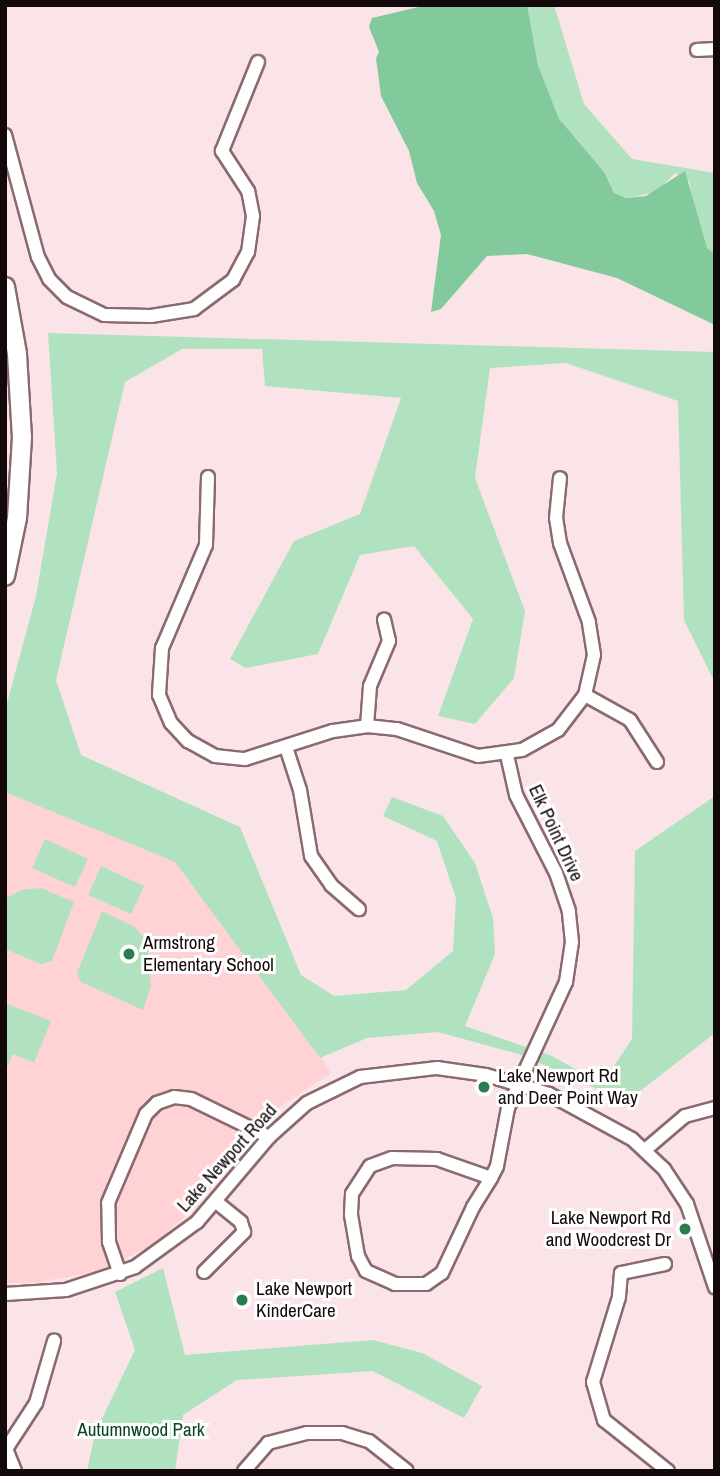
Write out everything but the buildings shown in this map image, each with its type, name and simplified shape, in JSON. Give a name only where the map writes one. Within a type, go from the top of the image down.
[{"type":"highway","points":[[5,287],[17,354],[22,437],[17,518],[5,576]]},
{"type":"street","points":[[697,50],[715,48]]},
{"type":"street","points":[[5,135],[38,257],[49,279],[67,298],[104,315],[174,314],[207,303],[233,280],[252,235],[248,191],[222,151],[258,62]]},
{"type":"street","points":[[208,477],[206,545],[162,648],[159,695],[177,730],[215,756],[245,759],[333,731],[367,726],[397,729],[461,753],[507,755],[558,730],[585,695],[592,672],[593,638],[559,543],[556,517],[560,478]]},
{"type":"street","points":[[367,726],[370,686],[389,641],[384,620]]},
{"type":"street","points":[[585,695],[630,720],[657,762]]},
{"type":"street","points":[[286,747],[298,781],[311,856],[331,885],[359,909]]},
{"type":"street","name":"Elk Point Drive","points":[[491,1178],[508,1108],[560,1001],[572,942],[563,891],[516,795],[507,755]]},
{"type":"street","name":"Lake Newport Road","points":[[5,1293],[66,1290],[120,1274],[177,1239],[215,1201],[269,1137],[330,1089],[383,1072],[462,1070],[520,1086],[581,1109],[645,1150],[678,1189],[694,1218],[715,1287]]},
{"type":"street","points":[[120,1274],[109,1242],[108,1203],[146,1114],[166,1098],[208,1105],[269,1137]]},
{"type":"street","points":[[645,1150],[685,1116],[715,1108]]},
{"type":"street","points":[[393,1158],[437,1159],[491,1178],[442,1273],[426,1284],[395,1284],[366,1271],[358,1256],[351,1204],[359,1177],[370,1166],[393,1158]]},
{"type":"street","points":[[204,1272],[244,1232],[241,1222],[215,1201]]},
{"type":"street","points":[[665,1264],[621,1273],[619,1297],[593,1382],[604,1420],[667,1471]]},
{"type":"street","points":[[15,1471],[5,1449],[36,1403],[54,1341]]},
{"type":"street","points":[[244,1471],[268,1443],[307,1433],[342,1433],[369,1441],[407,1471]]},
{"type":"shaded area","points":[[427,5],[527,5],[538,65],[559,119],[605,173],[614,193],[626,198],[646,196],[685,171],[707,248],[715,254],[715,325],[617,278],[527,254],[487,256],[441,309],[431,312],[441,235],[434,211],[417,183],[409,151],[381,96],[376,58],[379,52],[369,27],[372,18]]},
{"type":"shaded area","name":"Armstrong Elementary School","points":[[5,754],[184,851],[331,1073],[280,1107],[197,1206],[151,1246],[99,1271],[33,1283],[5,1283]]},
{"type":"green space","points":[[527,5],[554,5],[584,104],[632,159],[715,173],[715,254],[707,248],[691,200],[690,182],[675,173],[657,192],[626,198],[614,193],[605,172],[577,144],[559,119],[538,65]]},
{"type":"green space","points":[[48,333],[715,352],[715,683],[684,620],[678,401],[566,363],[490,368],[475,478],[525,611],[514,678],[475,724],[438,716],[473,619],[414,546],[360,555],[318,654],[246,668],[230,659],[294,541],[360,514],[401,398],[265,386],[262,349],[182,349],[125,382],[56,680],[81,755],[240,827],[301,975],[334,996],[406,990],[453,951],[456,898],[437,841],[383,816],[392,797],[443,816],[475,863],[493,918],[495,954],[465,1026],[552,1056],[602,1084],[632,1039],[635,851],[715,796],[715,1033],[626,1102],[522,1055],[438,1032],[367,1038],[320,1058],[175,862],[5,792],[5,711],[36,596],[57,473]]},
{"type":"green space","points":[[45,839],[88,859],[75,887],[32,868]]},
{"type":"green space","points":[[101,866],[144,886],[131,914],[88,895]]},
{"type":"green space","points":[[41,888],[74,902],[52,961],[41,964],[5,949],[5,899],[21,890]]},
{"type":"green space","points":[[102,911],[135,927],[147,941],[151,985],[143,1010],[81,982],[77,973]]},
{"type":"green space","points":[[5,1003],[51,1021],[34,1063],[13,1054],[5,1072]]},
{"type":"green space","name":"Autumnwood Park","points":[[163,1268],[185,1355],[373,1340],[422,1353],[482,1386],[464,1418],[373,1371],[237,1380],[183,1415],[175,1471],[87,1471],[95,1433],[135,1350],[115,1292]]},
{"type":"place","name":"Armstrong Elementary School","points":[[129,954]]},
{"type":"place","name":"Lake Newport Rd and Deer Point Way","points":[[484,1087]]},
{"type":"place","name":"Lake Newport Rd and Woodcrest Dr","points":[[685,1229]]},
{"type":"place","name":"Lake Newport KinderCare","points":[[242,1300]]}]
